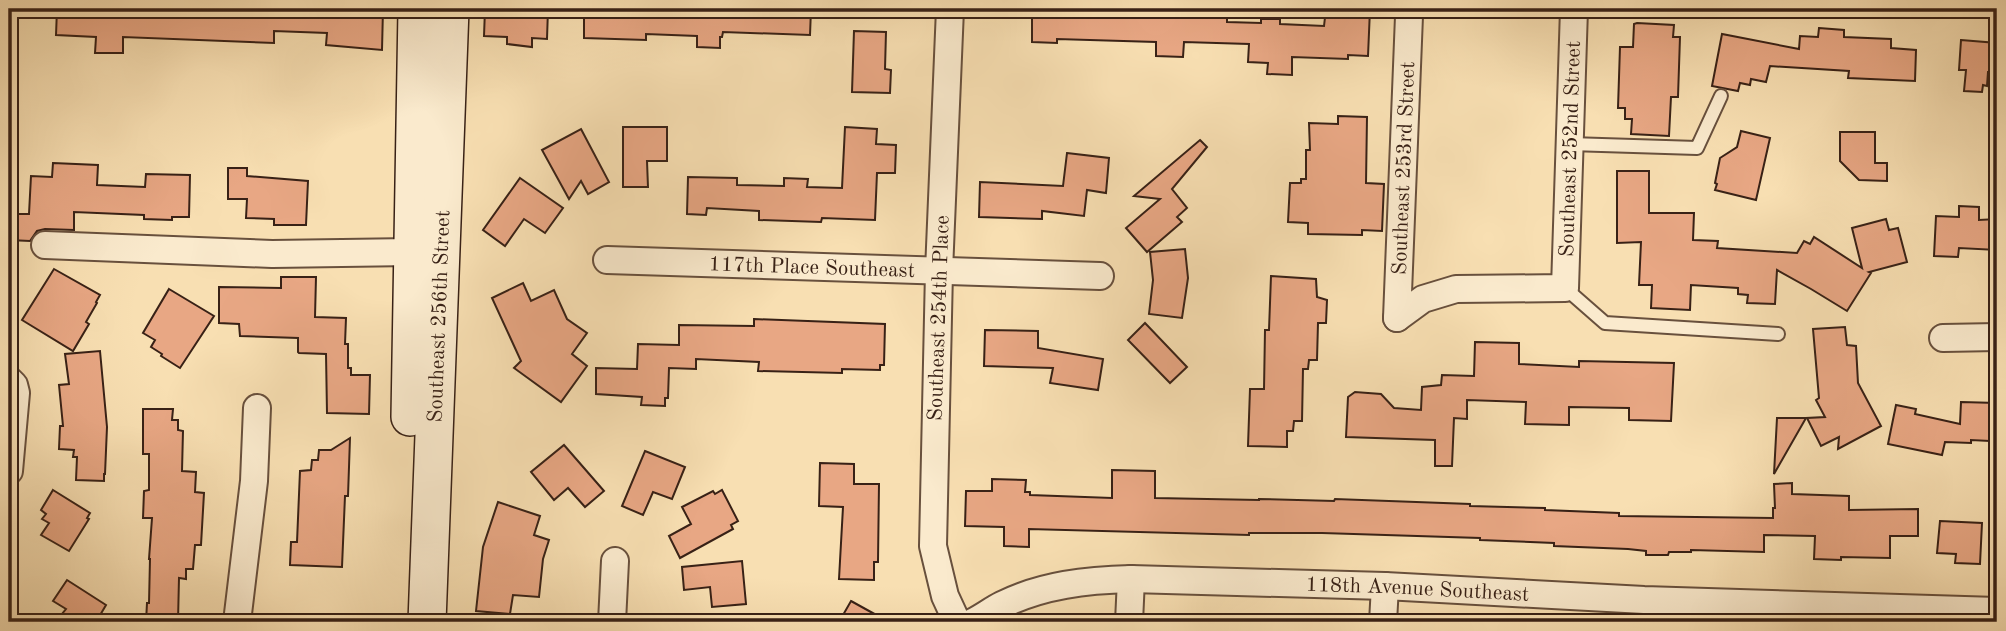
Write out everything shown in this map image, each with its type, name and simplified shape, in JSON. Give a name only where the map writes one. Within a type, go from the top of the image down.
[{"type":"main road","name":"Southeast 256th Street","points":[[404,622],[410,458],[417,9]]},
{"type":"main road","name":"Southeast 256th Street","points":[[427,622],[450,9]]},
{"type":"street","name":"Southeast 254th Place","points":[[950,9],[939,271],[933,546],[937,571],[957,622]]},
{"type":"street","name":"Southeast 252nd Street","points":[[1565,288],[1574,9]]},
{"type":"street","name":"Southeast 253rd Street","points":[[1409,16],[1397,318],[1423,299],[1456,289],[1565,288]]},
{"type":"street","points":[[45,245],[272,254],[412,252]]},
{"type":"street","name":"117th Place Southeast","points":[[607,260],[1100,276]]},
{"type":"street","points":[[1943,338],[1997,337]]},
{"type":"street","points":[[9,380],[15,385],[16,393],[9,471]]},
{"type":"street","points":[[237,622],[254,481],[257,408]]},
{"type":"street","points":[[612,622],[615,561]]},
{"type":"street","points":[[1129,622],[1131,579]]},
{"type":"street","name":"118th Avenue Southeast","points":[[973,622],[1002,605],[1035,592],[1077,582],[1131,579],[1385,586],[1643,611],[1997,611]]},
{"type":"street","points":[[1383,622],[1385,586]]},
{"type":"lane","points":[[1570,144],[1697,148],[1721,96]]},
{"type":"lane","points":[[1565,288],[1605,323],[1778,334]]},
{"type":"building","points":[[57,9],[383,9],[382,50],[326,45],[327,33],[274,31],[274,43],[123,37],[123,53],[95,53],[96,37],[56,35]]},
{"type":"building","points":[[485,9],[548,9],[547,39],[532,38],[532,47],[507,44],[507,37],[484,36]]},
{"type":"building","points":[[584,9],[811,9],[810,35],[723,32],[720,48],[697,47],[697,36],[646,34],[646,40],[584,38]]},
{"type":"building","points":[[1032,9],[1227,9],[1227,22],[1261,23],[1261,19],[1280,19],[1280,24],[1324,26],[1326,9],[1370,9],[1368,56],[1348,55],[1348,59],[1292,57],[1292,75],[1267,74],[1268,63],[1248,62],[1249,44],[1184,42],[1183,57],[1156,56],[1156,42],[1057,39],[1057,43],[1032,42]]},
{"type":"building","points":[[1634,24],[1674,25],[1673,37],[1680,37],[1678,97],[1671,97],[1669,136],[1631,134],[1632,119],[1625,119],[1625,108],[1618,108],[1620,47],[1633,47]]},
{"type":"building","points":[[1819,28],[1844,30],[1844,37],[1891,39],[1891,48],[1916,50],[1915,81],[1848,78],[1849,71],[1770,66],[1766,82],[1751,79],[1750,85],[1740,83],[1738,91],[1712,86],[1722,34],[1799,49],[1800,36],[1818,37]]},
{"type":"building","points":[[854,31],[886,32],[885,69],[891,70],[890,93],[852,92]]},
{"type":"building","points":[[1961,40],[1997,43],[1997,72],[1988,72],[1987,86],[1983,85],[1982,92],[1964,91],[1966,70],[1959,70]]},
{"type":"building","points":[[1338,116],[1367,117],[1366,183],[1384,184],[1382,231],[1362,230],[1362,235],[1308,234],[1308,223],[1288,222],[1290,183],[1301,183],[1301,179],[1306,179],[1306,150],[1310,150],[1309,123],[1338,124]]},
{"type":"building","points":[[623,127],[667,127],[667,161],[647,161],[648,187],[623,187]]},
{"type":"building","points":[[845,127],[877,129],[876,144],[896,145],[895,173],[877,173],[875,220],[759,220],[759,211],[707,208],[706,215],[687,214],[688,177],[737,178],[737,185],[784,186],[784,178],[808,179],[807,187],[842,188]]},
{"type":"building","points":[[581,129],[609,182],[588,194],[581,181],[569,199],[542,150]]},
{"type":"building","points":[[1741,131],[1770,138],[1756,200],[1715,190],[1720,158],[1737,147]]},
{"type":"building","points":[[1840,132],[1875,132],[1875,163],[1887,163],[1887,181],[1859,180],[1840,161]]},
{"type":"building","points":[[1200,140],[1207,147],[1172,189],[1187,208],[1177,217],[1182,222],[1147,252],[1126,228],[1160,199],[1134,196]]},
{"type":"building","points":[[1067,153],[1109,158],[1106,193],[1087,190],[1084,216],[1042,211],[1042,219],[979,217],[980,182],[1063,186]]},
{"type":"building","points":[[53,163],[98,165],[97,185],[145,187],[146,174],[190,175],[189,217],[172,217],[172,220],[144,219],[144,215],[74,212],[74,230],[45,229],[37,231],[30,241],[9,240],[9,214],[29,214],[31,176],[52,177]]},
{"type":"building","points":[[228,168],[247,168],[247,176],[308,181],[306,225],[274,225],[274,219],[246,218],[247,199],[228,199]]},
{"type":"building","points":[[1617,171],[1649,171],[1649,213],[1694,213],[1693,240],[1718,241],[1717,248],[1797,253],[1804,241],[1810,244],[1814,237],[1862,268],[1852,228],[1886,219],[1889,230],[1898,228],[1907,262],[1869,272],[1871,273],[1847,311],[1777,270],[1775,304],[1747,303],[1748,295],[1738,294],[1738,288],[1691,285],[1690,310],[1651,308],[1652,285],[1639,285],[1641,242],[1617,243]]},
{"type":"building","points":[[520,178],[563,208],[545,233],[524,219],[505,246],[483,230]]},
{"type":"building","points":[[1959,206],[1979,207],[1979,220],[1997,219],[1997,250],[1959,248],[1958,257],[1934,256],[1936,216],[1959,217]]},
{"type":"building","points":[[1185,249],[1188,278],[1182,318],[1149,314],[1153,280],[1150,252]]},
{"type":"building","points":[[54,269],[100,295],[86,322],[89,324],[73,351],[22,320]]},
{"type":"building","points":[[1271,276],[1316,279],[1317,297],[1327,300],[1326,323],[1318,323],[1317,360],[1309,360],[1308,369],[1303,369],[1302,421],[1294,421],[1293,431],[1287,431],[1287,447],[1248,446],[1250,389],[1264,389],[1265,330],[1269,330]]},
{"type":"building","points":[[281,277],[316,277],[315,317],[346,318],[348,368],[351,368],[351,375],[370,375],[369,414],[327,413],[326,354],[299,353],[298,338],[240,336],[239,324],[219,323],[219,287],[281,288]]},
{"type":"building","points":[[523,283],[531,301],[554,290],[567,319],[587,333],[572,354],[587,366],[561,402],[514,368],[521,361],[492,298]]},
{"type":"building","points":[[169,289],[214,316],[180,368],[151,347],[155,340],[143,333]]},
{"type":"building","points":[[754,319],[885,324],[884,365],[880,365],[880,370],[842,369],[842,373],[758,371],[759,362],[696,359],[696,369],[669,368],[668,398],[665,398],[665,406],[641,405],[642,397],[596,394],[596,368],[637,369],[638,344],[679,345],[679,325],[754,326]]},
{"type":"building","points":[[1145,323],[1187,367],[1170,383],[1128,340]]},
{"type":"building","points":[[1845,327],[1847,345],[1856,346],[1858,383],[1881,426],[1838,449],[1839,437],[1821,446],[1807,418],[1825,417],[1816,400],[1819,398],[1813,329]]},
{"type":"building","points":[[985,330],[1038,331],[1038,348],[1103,359],[1098,390],[1050,383],[1053,368],[984,366]]},
{"type":"building","points":[[1475,342],[1519,343],[1519,364],[1579,367],[1579,361],[1674,363],[1671,421],[1629,420],[1629,408],[1569,407],[1569,425],[1525,424],[1526,402],[1467,400],[1467,419],[1454,418],[1452,466],[1435,466],[1435,440],[1346,437],[1348,397],[1355,392],[1381,394],[1394,408],[1421,410],[1422,387],[1441,385],[1442,375],[1474,376]]},
{"type":"building","points":[[100,351],[107,427],[104,481],[76,480],[77,457],[73,457],[74,450],[59,449],[60,426],[63,426],[59,385],[69,384],[65,354]]},
{"type":"building","points":[[1961,402],[1997,403],[1997,436],[1990,441],[1945,442],[1942,455],[1888,444],[1896,405],[1916,409],[1915,414],[1960,424]]},
{"type":"building","points":[[143,409],[173,409],[172,420],[178,420],[178,430],[183,431],[182,471],[196,472],[195,492],[204,493],[201,545],[195,545],[193,569],[186,569],[186,579],[179,578],[178,622],[146,622],[152,518],[143,518],[144,491],[149,490],[149,454],[143,454]]},
{"type":"building","points":[[1777,418],[1806,418],[1774,474]]},
{"type":"building","points":[[350,438],[342,567],[290,565],[291,542],[297,542],[300,471],[311,470],[312,460],[318,460],[319,450],[331,450]]},
{"type":"building","points":[[564,445],[604,491],[585,507],[568,488],[554,500],[531,472]]},
{"type":"building","points":[[645,451],[685,467],[672,499],[653,492],[643,515],[622,506]]},
{"type":"building","points":[[820,463],[854,464],[854,484],[879,484],[878,562],[874,562],[874,580],[839,579],[843,507],[819,506]]},
{"type":"building","points":[[1112,470],[1155,471],[1155,498],[1335,499],[1470,504],[1619,513],[1619,516],[1773,518],[1774,484],[1792,483],[1792,494],[1849,496],[1849,510],[1918,509],[1918,536],[1890,536],[1890,558],[1841,557],[1841,560],[1814,559],[1815,536],[1764,535],[1764,552],[1691,550],[1669,552],[1668,555],[1646,555],[1646,551],[1554,546],[1554,543],[1322,533],[1249,535],[1029,529],[1029,547],[1004,546],[1004,527],[965,526],[966,491],[992,491],[992,479],[1026,480],[1025,492],[1030,492],[1030,495],[1112,498]]},
{"type":"building","points":[[53,490],[90,513],[69,551],[41,535],[49,523],[42,519],[46,514],[41,510]]},
{"type":"building","points":[[722,490],[738,521],[731,525],[733,529],[680,558],[669,536],[691,524],[682,507],[713,491],[715,494]]},
{"type":"building","points":[[498,502],[540,516],[534,535],[549,540],[543,559],[539,597],[513,595],[510,614],[476,611],[483,547]]},
{"type":"building","points":[[1940,521],[1982,523],[1980,564],[1955,563],[1956,554],[1937,553]]},
{"type":"building","points":[[742,561],[746,604],[712,607],[710,587],[684,590],[682,567]]},
{"type":"building","points":[[67,580],[106,605],[96,622],[62,622],[66,616],[62,614],[66,609],[53,601]]},
{"type":"building","points":[[851,601],[889,622],[839,622]]}]
